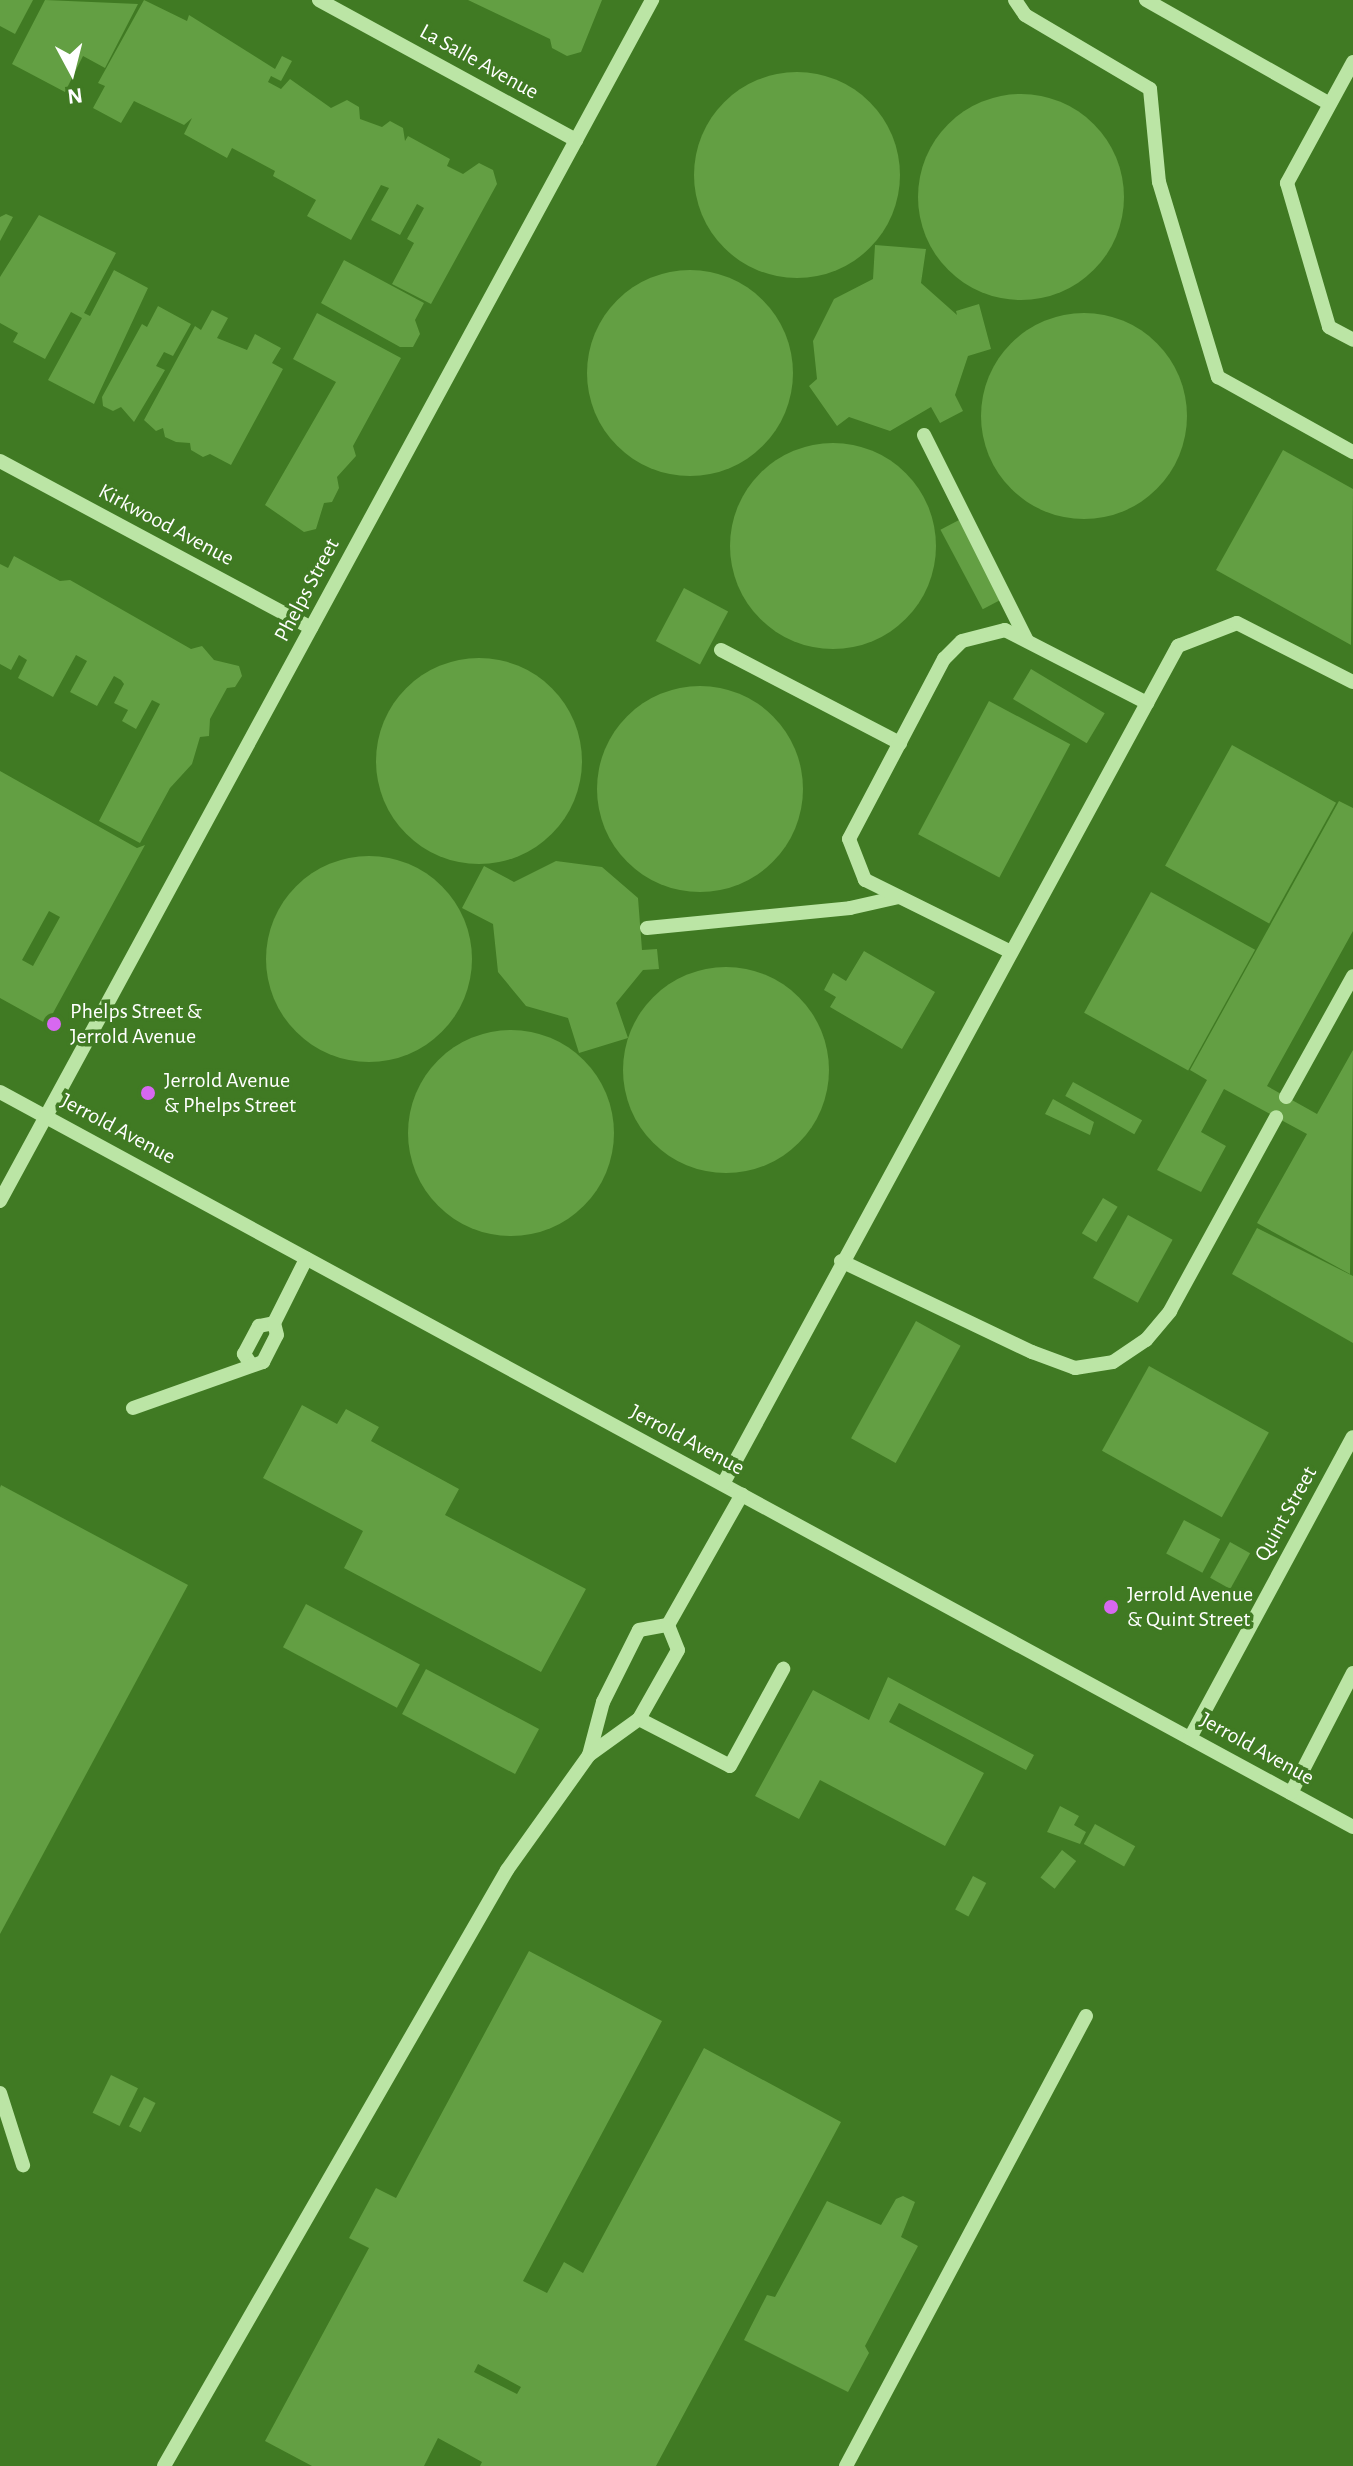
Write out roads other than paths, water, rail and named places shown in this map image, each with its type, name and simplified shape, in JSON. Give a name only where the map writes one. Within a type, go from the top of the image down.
[{"type":"street","name":"La Salle Avenue","points":[[319,0],[576,140]]},
{"type":"street","name":"Phelps Street","points":[[0,1201],[652,0]]},
{"type":"street","points":[[1015,0],[1025,15],[1150,89],[1159,182],[1218,377],[1353,452]]},
{"type":"street","points":[[1146,0],[1330,104]]},
{"type":"street","points":[[1353,62],[1287,183],[1329,327],[1353,340]]},
{"type":"street","points":[[924,435],[1028,642]]},
{"type":"street","name":"Kirkwood Avenue","points":[[0,461],[311,628]]},
{"type":"street","points":[[723,1484],[841,1261],[1178,646],[1237,623],[1353,682]]},
{"type":"street","points":[[1011,952],[865,880],[849,839],[944,659],[962,641],[1005,630],[1147,703]]},
{"type":"street","points":[[721,650],[900,743]]},
{"type":"street","points":[[647,928],[850,908],[899,897]]},
{"type":"street","points":[[1286,1097],[1353,976]]},
{"type":"street","name":"Jerrold Avenue","points":[[0,1092],[1353,1827]]},
{"type":"street","points":[[841,1261],[1047,1358],[1075,1368],[1113,1362],[1146,1340],[1170,1311],[1276,1117]]},
{"type":"street","points":[[133,1408],[201,1387],[250,1363],[263,1362],[277,1335],[274,1323],[306,1259]]},
{"type":"street","name":"Quint Street","points":[[1190,1738],[1353,1437]]},
{"type":"street","points":[[668,1625],[742,1494]]},
{"type":"street","points":[[164,2466],[507,1870],[589,1755],[639,1719],[678,1650],[668,1625]]},
{"type":"street","points":[[589,1755],[603,1702],[639,1630],[668,1625]]},
{"type":"street","points":[[639,1719],[730,1766],[783,1669]]},
{"type":"street","points":[[1291,1793],[1351,1681]]},
{"type":"street","points":[[846,2466],[1086,2016]]},
{"type":"street","points":[[0,2093],[23,2165]]},
{"type":"place","name":"Phelps Street & Jerrold Avenue","points":[[54,1024]]},
{"type":"place","name":"Jerrold Avenue & Phelps Street","points":[[148,1093]]},
{"type":"place","name":"Jerrold Avenue & Quint Street","points":[[1111,1607]]}]
